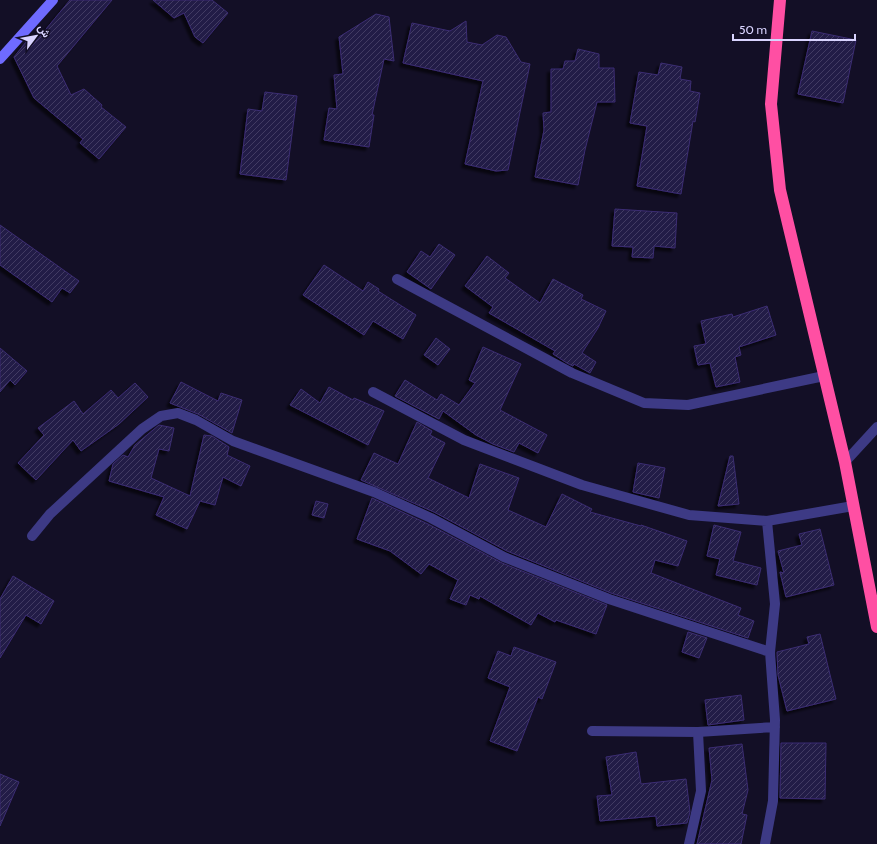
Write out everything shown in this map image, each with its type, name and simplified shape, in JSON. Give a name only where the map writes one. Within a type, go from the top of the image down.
[{"type":"highway","points":[[780,0],[771,104],[780,190],[845,462],[877,627]]},
{"type":"street","points":[[0,59],[53,0]]},
{"type":"street","points":[[397,279],[572,373],[644,403],[688,405],[824,376]]},
{"type":"street","points":[[373,392],[464,440],[582,485],[689,515],[767,521],[853,506]]},
{"type":"street","points":[[32,536],[50,514],[142,429],[161,416],[178,413],[196,420],[232,441],[374,492],[430,518],[504,557],[609,600],[770,652]]},
{"type":"street","points":[[845,462],[877,427]]},
{"type":"street","points":[[765,844],[773,801],[775,727],[770,652],[775,604],[767,521]]},
{"type":"street","points":[[592,731],[698,732],[775,727]]},
{"type":"street","points":[[689,844],[701,791],[698,732]]},
{"type":"building","points":[[70,0],[112,0],[57,66],[71,95],[84,89],[102,105],[101,107],[126,127],[99,159],[80,143],[83,139],[34,98],[14,57],[26,42],[32,46]]},
{"type":"building","points":[[153,0],[212,0],[228,13],[203,43],[195,37],[184,13],[174,18]]},
{"type":"building","points":[[376,14],[389,17],[394,61],[384,59],[372,115],[374,115],[369,147],[324,140],[329,108],[337,109],[334,75],[343,74],[339,37]]},
{"type":"building","points":[[466,21],[467,42],[482,45],[497,35],[506,37],[521,62],[530,64],[508,170],[496,171],[465,164],[483,81],[403,63],[412,23],[450,31]]},
{"type":"building","points":[[812,31],[856,40],[843,103],[798,94]]},
{"type":"building","points":[[578,49],[599,54],[599,68],[614,68],[615,102],[597,102],[578,185],[535,177],[544,130],[543,113],[551,112],[551,69],[563,69],[565,61],[575,61]]},
{"type":"building","points":[[661,63],[682,67],[680,79],[691,81],[690,91],[700,93],[695,122],[693,121],[681,194],[637,186],[647,126],[630,123],[639,72],[658,75]]},
{"type":"building","points":[[265,92],[297,96],[286,180],[240,174],[248,109],[262,111]]},
{"type":"building","points":[[615,209],[677,213],[675,248],[654,246],[653,258],[632,257],[633,247],[612,246]]},
{"type":"building","points":[[0,225],[79,281],[70,293],[62,288],[52,302],[0,265]]},
{"type":"building","points":[[439,244],[455,255],[431,289],[407,272],[421,251],[430,257]]},
{"type":"building","points":[[487,256],[509,273],[505,278],[540,303],[553,279],[583,295],[581,299],[606,311],[598,328],[582,353],[596,362],[590,373],[574,364],[573,366],[567,363],[553,354],[555,351],[489,313],[493,307],[465,286]]},
{"type":"building","points":[[324,265],[363,291],[368,282],[379,289],[378,291],[416,315],[403,339],[373,321],[364,335],[303,295]]},
{"type":"building","points":[[767,306],[776,335],[739,347],[741,355],[735,357],[740,382],[716,387],[710,363],[698,365],[694,346],[706,344],[701,321],[732,314],[733,317]]},
{"type":"building","points":[[436,338],[450,349],[438,365],[424,355]]},
{"type":"building","points":[[483,347],[521,364],[500,410],[547,435],[538,453],[519,443],[514,452],[493,444],[476,435],[443,411],[439,419],[395,396],[405,380],[437,400],[441,394],[459,405],[475,383],[469,380]]},
{"type":"building","points":[[0,348],[27,371],[15,385],[10,380],[0,392]]},
{"type":"building","points":[[181,382],[218,401],[221,393],[242,400],[232,433],[198,414],[170,403]]},
{"type":"building","points":[[135,383],[148,397],[119,424],[81,451],[73,440],[36,480],[18,463],[44,435],[38,428],[74,401],[83,414],[111,390],[118,398]]},
{"type":"building","points":[[329,387],[353,400],[354,398],[384,411],[368,445],[290,405],[301,389],[320,403]]},
{"type":"building","points":[[417,422],[432,431],[430,435],[445,443],[428,478],[469,498],[480,464],[519,478],[508,510],[546,527],[562,494],[592,509],[590,512],[641,525],[687,541],[678,566],[655,560],[651,573],[741,608],[738,615],[754,621],[748,638],[611,593],[507,551],[434,512],[361,480],[374,453],[398,464]]},
{"type":"building","points":[[159,425],[174,428],[169,451],[159,449],[151,478],[190,496],[204,435],[212,436],[229,447],[227,455],[250,466],[241,486],[223,477],[215,505],[200,501],[187,529],[156,515],[164,497],[109,481],[113,464],[123,455],[128,457],[135,445]]},
{"type":"building","points":[[730,456],[733,456],[739,504],[718,506]]},
{"type":"building","points":[[638,463],[665,468],[659,498],[633,492]]},
{"type":"building","points":[[372,498],[428,524],[502,563],[607,605],[596,634],[556,620],[555,622],[538,613],[531,625],[480,596],[479,599],[470,595],[466,605],[450,599],[458,580],[429,564],[421,574],[390,551],[357,539]]},
{"type":"building","points":[[316,501],[328,504],[324,518],[312,515]]},
{"type":"building","points":[[714,525],[741,532],[733,561],[761,568],[757,585],[716,575],[720,559],[707,556]]},
{"type":"building","points":[[820,529],[834,585],[786,597],[780,572],[784,573],[778,551],[802,545],[799,534]]},
{"type":"building","points":[[13,576],[54,601],[41,624],[26,615],[0,658],[0,599]]},
{"type":"building","points":[[688,632],[707,638],[699,658],[682,652]]},
{"type":"building","points":[[820,634],[836,699],[787,711],[778,675],[777,652],[809,644],[807,637]]},
{"type":"building","points":[[514,647],[556,662],[542,699],[538,697],[517,751],[490,741],[510,687],[488,678],[498,651],[511,656]]},
{"type":"building","points":[[741,695],[744,720],[708,725],[705,700]]},
{"type":"building","points":[[781,743],[826,743],[825,799],[780,798]]},
{"type":"building","points":[[742,744],[748,790],[742,814],[747,815],[741,844],[697,844],[712,780],[709,748]]},
{"type":"building","points":[[636,752],[641,784],[686,779],[690,812],[687,823],[657,826],[656,816],[600,821],[597,796],[612,795],[606,757]]},
{"type":"building","points":[[0,774],[19,782],[0,826]]}]
